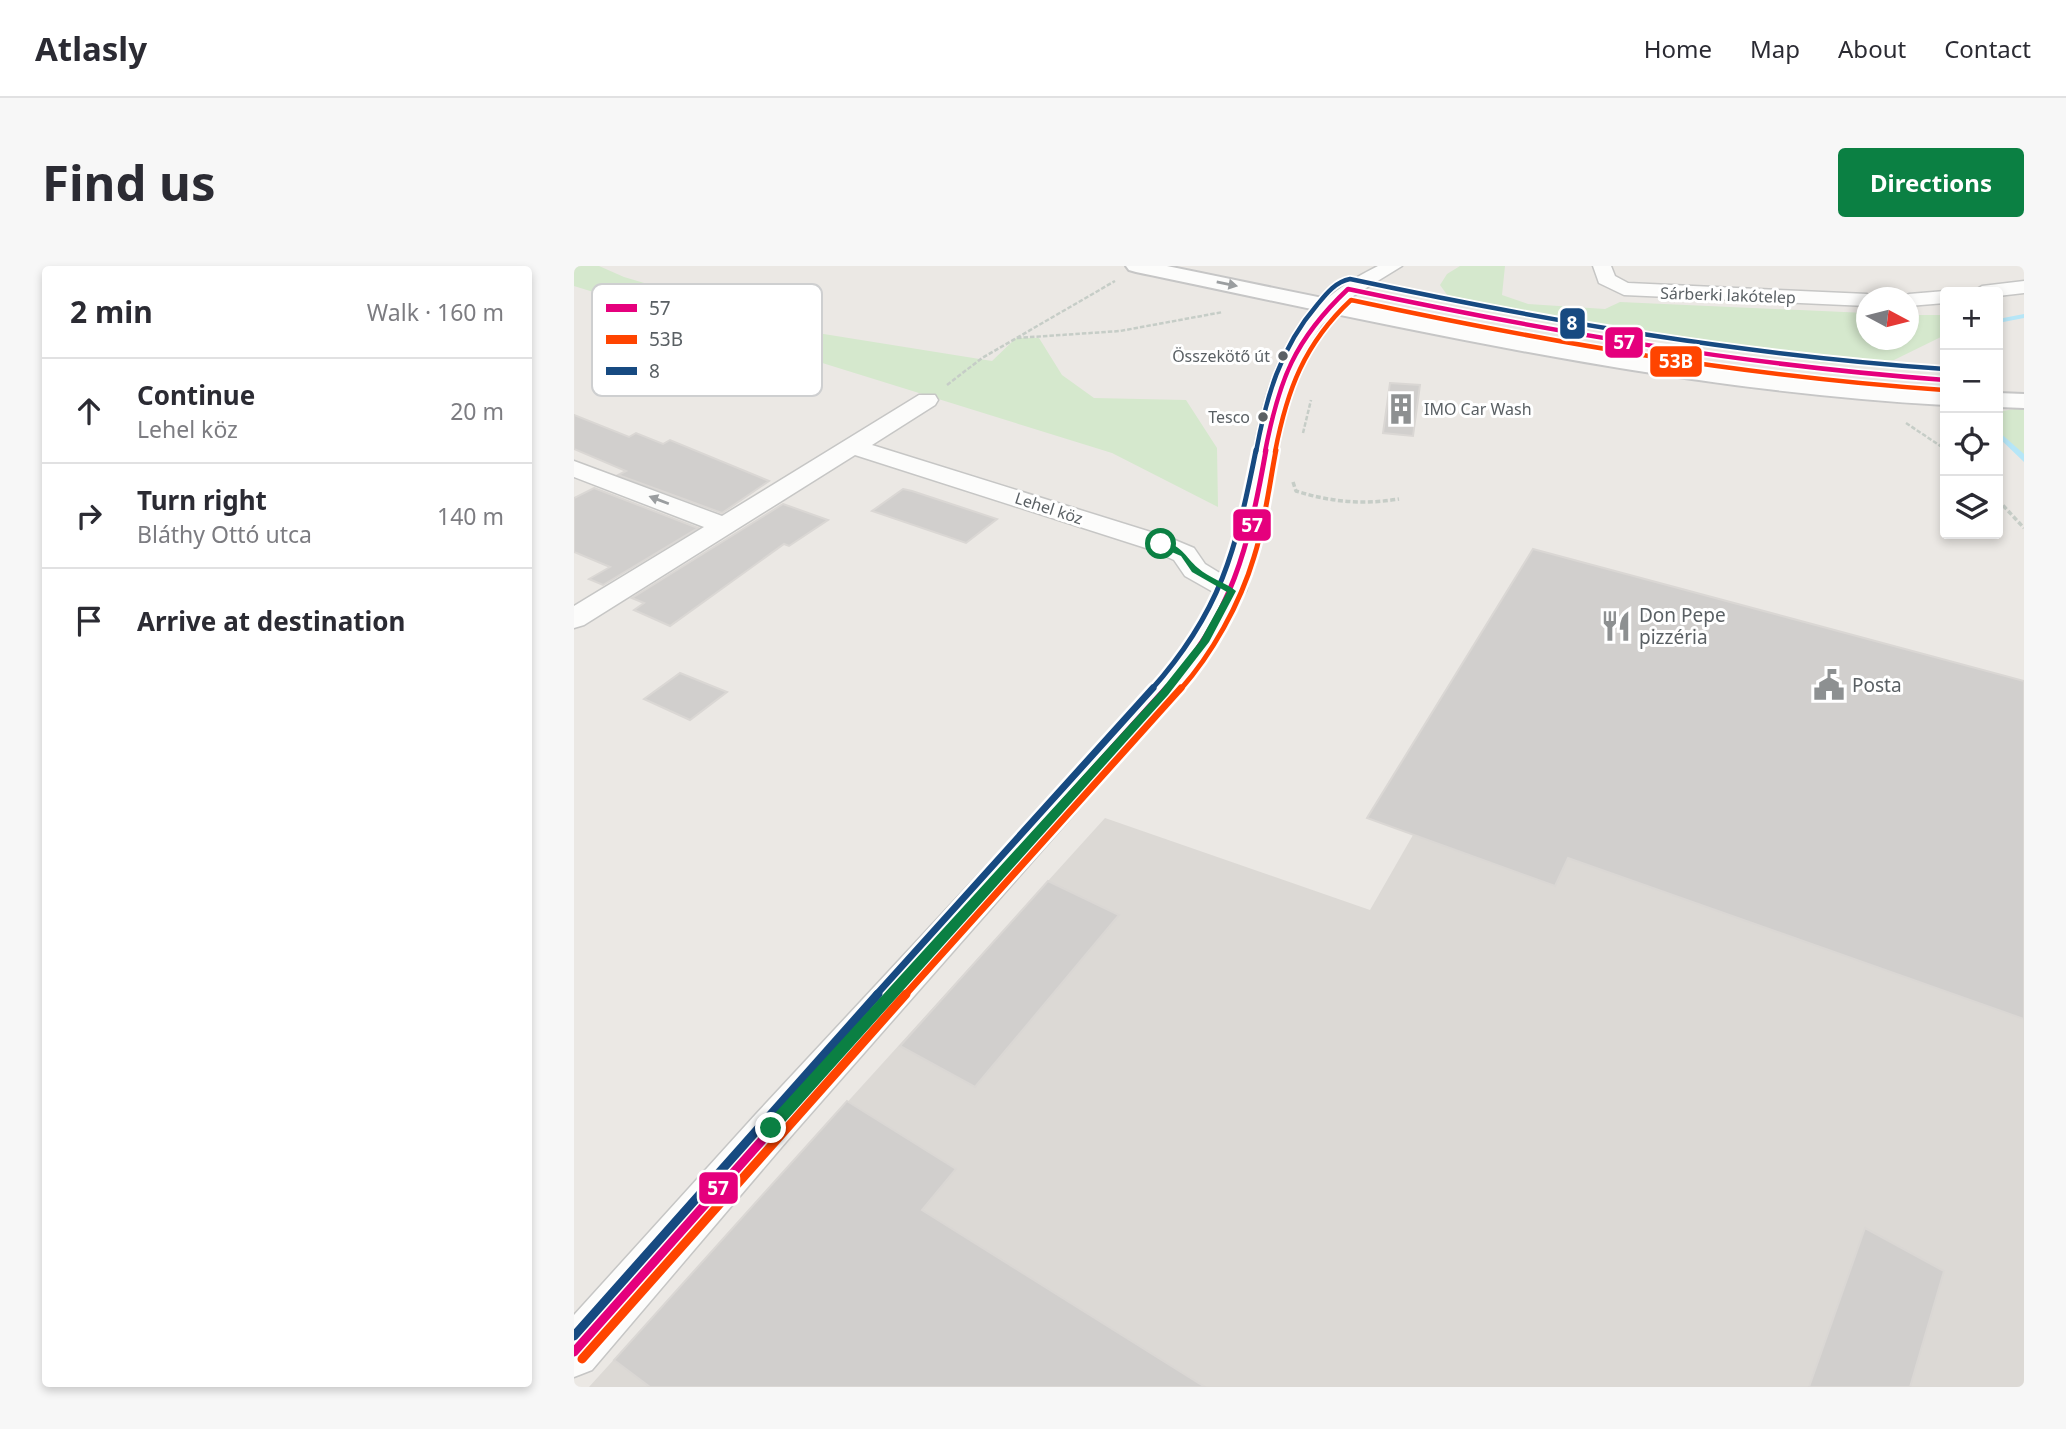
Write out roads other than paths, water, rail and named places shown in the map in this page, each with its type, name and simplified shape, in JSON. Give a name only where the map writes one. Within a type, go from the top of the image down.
[{"type":"street","points":[[1136,266],[1609,360],[1726,380],[1843,392],[1935,389]]},
{"type":"street","points":[[1227,266],[1546,331],[1711,360],[1935,389]]},
{"type":"street","points":[[574,1352],[771,1128],[1165,693],[1204,642],[1232,591],[1256,508],[1271,421],[1282,377],[1297,344],[1329,305],[1348,289],[1394,266]]},
{"type":"street","name":"Sárberki lakótelep","points":[[1602,266],[1606,279],[1624,289],[1856,300]]},
{"type":"street","points":[[2003,290],[2024,287]]},
{"type":"street","points":[[1919,299],[1940,297]]},
{"type":"street","points":[[574,619],[723,524],[928,400]]},
{"type":"street","name":"Lehel köz","points":[[854,447],[1161,544],[1184,554],[1195,570],[1232,591]]},
{"type":"street","points":[[574,468],[723,524]]},
{"type":"waterway","points":[[2003,320],[2024,316]]},
{"type":"waterway","points":[[2003,438],[2024,459]]},
{"type":"place","name":"Összekötő út","points":[[1283,356]]},
{"type":"place","name":"IMO Car Wash","points":[[1401,409]]},
{"type":"place","name":"Tesco","points":[[1263,417]]},
{"type":"place","name":"Don Pepe pizzéria","points":[[1616,626]]},
{"type":"place","name":"Posta","points":[[1829,685]]}]
